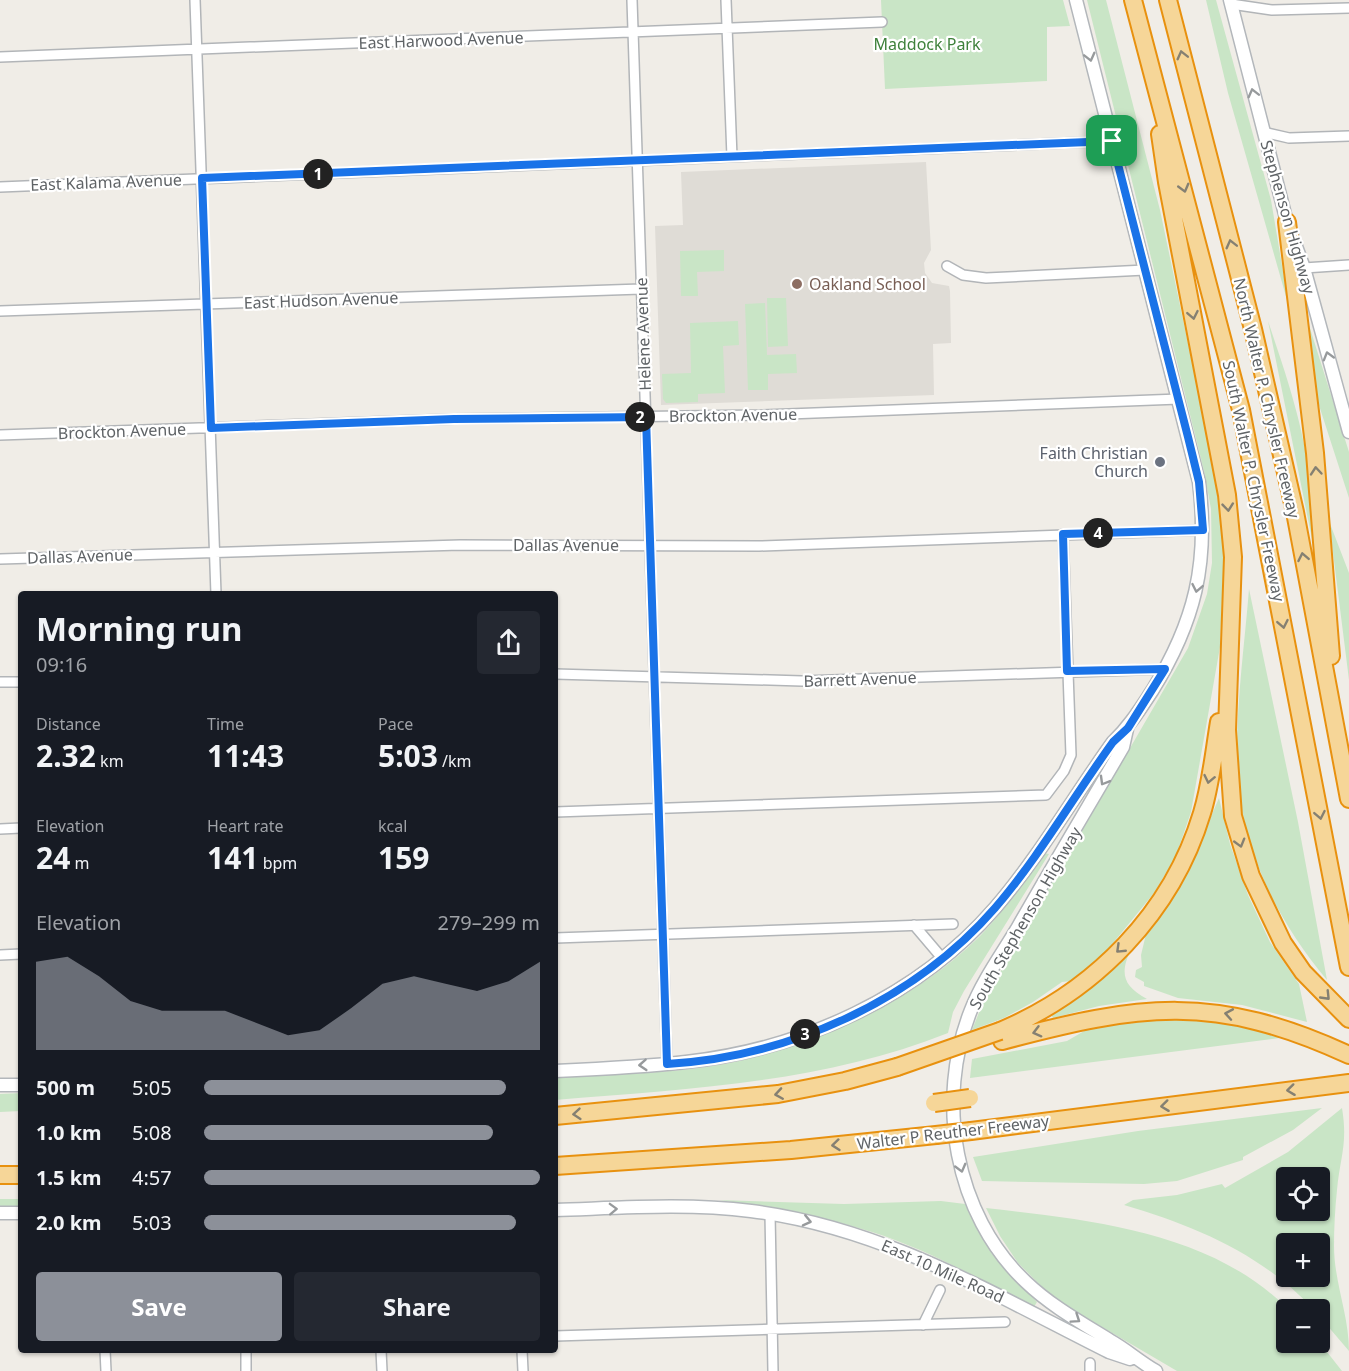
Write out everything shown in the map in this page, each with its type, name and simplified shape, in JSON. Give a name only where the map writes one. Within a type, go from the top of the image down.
[{"type":"highway","name":"South Walter P. Chrysler Freeway","points":[[1133,0],[1244,420],[1349,967]]},
{"type":"highway","name":"North Walter P. Chrysler Freeway","points":[[1168,0],[1261,363],[1294,512],[1349,799]]},
{"type":"highway","points":[[1152,71],[1167,182],[1227,495],[1233,557],[1227,730],[1233,816],[1241,846],[1261,899],[1283,943],[1303,972],[1349,1019]]},
{"type":"highway","points":[[1287,222],[1315,453],[1338,738]]},
{"type":"highway","points":[[1001,1036],[1092,977],[1142,926],[1163,897],[1188,851],[1202,812],[1230,659]]},
{"type":"highway","points":[[558,1116],[778,1094],[845,1081],[1001,1036],[1158,1009],[1205,1011],[1286,1028],[1349,1055]]},
{"type":"highway","name":"Walter P Reuther Freeway","points":[[558,1166],[791,1150],[936,1135],[1349,1083]]},
{"type":"highway","name":"Walter P Reuther Freeway","points":[[934,1103],[970,1098]]},
{"type":"highway","points":[[0,1175],[18,1175]]},
{"type":"main road","name":"South Stephenson Highway","points":[[942,958],[972,932],[1011,889],[1113,742],[1128,728],[1165,669],[1190,618],[1198,587],[1203,530],[1199,482],[1076,0]]},
{"type":"main road","name":"Stephenson Highway","points":[[1230,2],[1287,222],[1344,395],[1349,432]]},
{"type":"main road","name":"South Stephenson Highway","points":[[1128,728],[1123,747],[972,1006],[956,1064],[953,1098],[955,1138],[963,1178],[983,1226],[995,1246],[1025,1281],[1043,1297],[1140,1362]]},
{"type":"main road","points":[[558,1071],[705,1060],[749,1050],[855,1015],[894,993],[942,958]]},
{"type":"main road","points":[[0,1085],[18,1084]]},
{"type":"main road","name":"East 10 Mile Road","points":[[558,1210],[686,1207],[770,1214],[841,1230],[912,1254],[1109,1352],[1140,1362]]},
{"type":"main road","points":[[0,1213],[18,1213]]},
{"type":"main road","points":[[1140,1362],[1156,1371]]},
{"type":"street","points":[[195,0],[216,591]]},
{"type":"street","name":"Helene Avenue","points":[[632,0],[667,1064]]},
{"type":"street","points":[[726,0],[732,157]]},
{"type":"street","points":[[1230,2],[1272,10],[1349,8]]},
{"type":"street","name":"East Harwood Avenue","points":[[0,57],[882,22]]},
{"type":"street","points":[[1263,132],[1288,138],[1349,136]]},
{"type":"street","name":"East Kalama Avenue","points":[[0,186],[1112,141]]},
{"type":"street","points":[[1304,268],[1349,265]]},
{"type":"street","points":[[947,266],[963,275],[986,278],[1145,270]]},
{"type":"street","name":"East Hudson Avenue","points":[[0,311],[641,289]]},
{"type":"street","name":"Brockton Avenue","points":[[0,435],[454,419],[646,417],[1179,399]]},
{"type":"street","name":"Dallas Avenue","points":[[0,559],[448,545],[759,546],[1203,530]]},
{"type":"street","points":[[558,812],[1040,797],[1053,789],[1071,754],[1063,534]]},
{"type":"street","name":"Barrett Avenue","points":[[558,674],[802,681],[1165,669]]},
{"type":"street","points":[[0,682],[18,682]]},
{"type":"street","points":[[0,829],[18,828]]},
{"type":"street","points":[[558,938],[953,924]]},
{"type":"street","points":[[914,925],[942,958]]},
{"type":"street","points":[[0,955],[18,954]]},
{"type":"street","points":[[770,1214],[773,1371]]},
{"type":"street","points":[[923,1325],[940,1290]]},
{"type":"street","points":[[558,1336],[1005,1322]]},
{"type":"street","points":[[105,1353],[106,1371]]},
{"type":"street","points":[[246,1353],[246,1371]]},
{"type":"street","points":[[381,1353],[382,1371]]},
{"type":"street","points":[[522,1353],[523,1371]]},
{"type":"shaded area","name":"Oakland School","points":[[926,162],[931,250],[924,263],[925,273],[932,283],[949,286],[950,291],[951,343],[933,344],[934,395],[661,405],[655,226],[683,225],[681,172]]},
{"type":"green space","name":"Maddock Park","points":[[881,0],[1063,0],[1070,26],[1047,27],[1047,81],[885,89]]},
{"type":"green space","points":[[1087,0],[1106,0],[1160,210],[1214,467],[1224,550],[1220,647],[1191,812],[1176,856],[1154,893],[1100,959],[1071,981],[1062,982],[1004,1018],[972,1030],[984,1000],[1188,648],[1207,594],[1212,563],[1211,509],[1204,471]]},
{"type":"green space","points":[[1206,0],[1216,0],[1271,200],[1289,307],[1228,93]]},
{"type":"green space","points":[[724,250],[724,271],[697,272],[698,296],[681,296],[680,251]]},
{"type":"green space","points":[[767,298],[786,298],[788,346],[768,347]]},
{"type":"green space","points":[[765,303],[767,355],[796,354],[797,373],[768,374],[768,390],[748,390],[745,304]]},
{"type":"green space","points":[[738,321],[739,345],[723,346],[725,393],[698,394],[698,402],[666,403],[663,399],[662,374],[691,373],[690,323]]},
{"type":"green space","points":[[1268,321],[1301,428],[1310,482],[1312,539]]},
{"type":"green space","points":[[1308,322],[1349,452],[1349,498],[1316,396]]},
{"type":"green space","points":[[1329,521],[1349,573],[1349,680]]},
{"type":"green space","points":[[1249,589],[1298,822],[1327,980],[1294,936],[1267,887],[1256,861],[1242,808],[1238,780],[1237,732]]},
{"type":"green space","points":[[1219,798],[1230,844],[1248,895],[1270,942],[1299,984],[1307,1022],[1242,1005],[1178,998],[1144,986],[1144,982],[1135,977],[1136,970],[1142,967],[1141,955],[1147,930],[1199,844]]},
{"type":"green space","points":[[1044,853],[1049,854],[964,991],[953,1012],[948,1033],[901,1050],[804,1073],[705,1087],[558,1100],[558,1078],[674,1071],[729,1063],[768,1054],[846,1025],[919,985],[951,962],[980,936]]},
{"type":"green space","points":[[1132,947],[1126,964],[1125,977],[1138,994],[1147,999],[1099,1006],[1053,1018],[1050,1013]]},
{"type":"green space","points":[[1159,1018],[1223,1024],[1287,1037],[970,1078],[972,1059],[1067,1041],[1091,1027]]},
{"type":"green space","points":[[18,1093],[18,1111],[0,1112],[0,1094]]},
{"type":"green space","points":[[1322,1108],[1293,1130],[1243,1157],[1243,1160],[1177,1181],[1144,1184],[982,1181],[973,1157],[1138,1131]]},
{"type":"green space","points":[[1342,1108],[1344,1141],[1336,1197],[1334,1246],[1336,1273],[1347,1324],[1349,1351],[1330,1329],[1330,1299],[1302,1299],[1290,1287],[1330,1287],[1330,1233],[1276,1233],[1276,1275],[1226,1244],[1176,1222],[1124,1205],[1133,1200],[1177,1195],[1222,1184],[1225,1188],[1288,1152]]},
{"type":"green space","points":[[0,1199],[18,1199],[18,1206],[0,1206]]},
{"type":"green space","points":[[719,1200],[844,1204],[941,1201],[965,1204],[992,1254],[1037,1302],[1034,1307],[934,1257],[872,1232],[796,1213]]},
{"type":"green space","points":[[986,1208],[1107,1225],[1186,1246],[1223,1262],[1257,1283],[1276,1299],[1276,1353],[1328,1353],[1342,1371],[1177,1371],[1073,1310],[1044,1289],[1018,1263],[1000,1236]]},
{"type":"place","name":"Oakland School","points":[[797,284]]},
{"type":"place","name":"Faith Christian Church","points":[[1160,462]]},
{"type":"route","points":[[1112,141],[1199,482],[1203,530],[1063,534],[1067,671],[1165,669],[1128,728],[1113,742],[1089,775],[1011,889],[972,932],[942,958],[894,993],[855,1015],[778,1043],[705,1060],[667,1064],[646,417],[454,419],[211,428],[202,178],[1112,141]]}]
